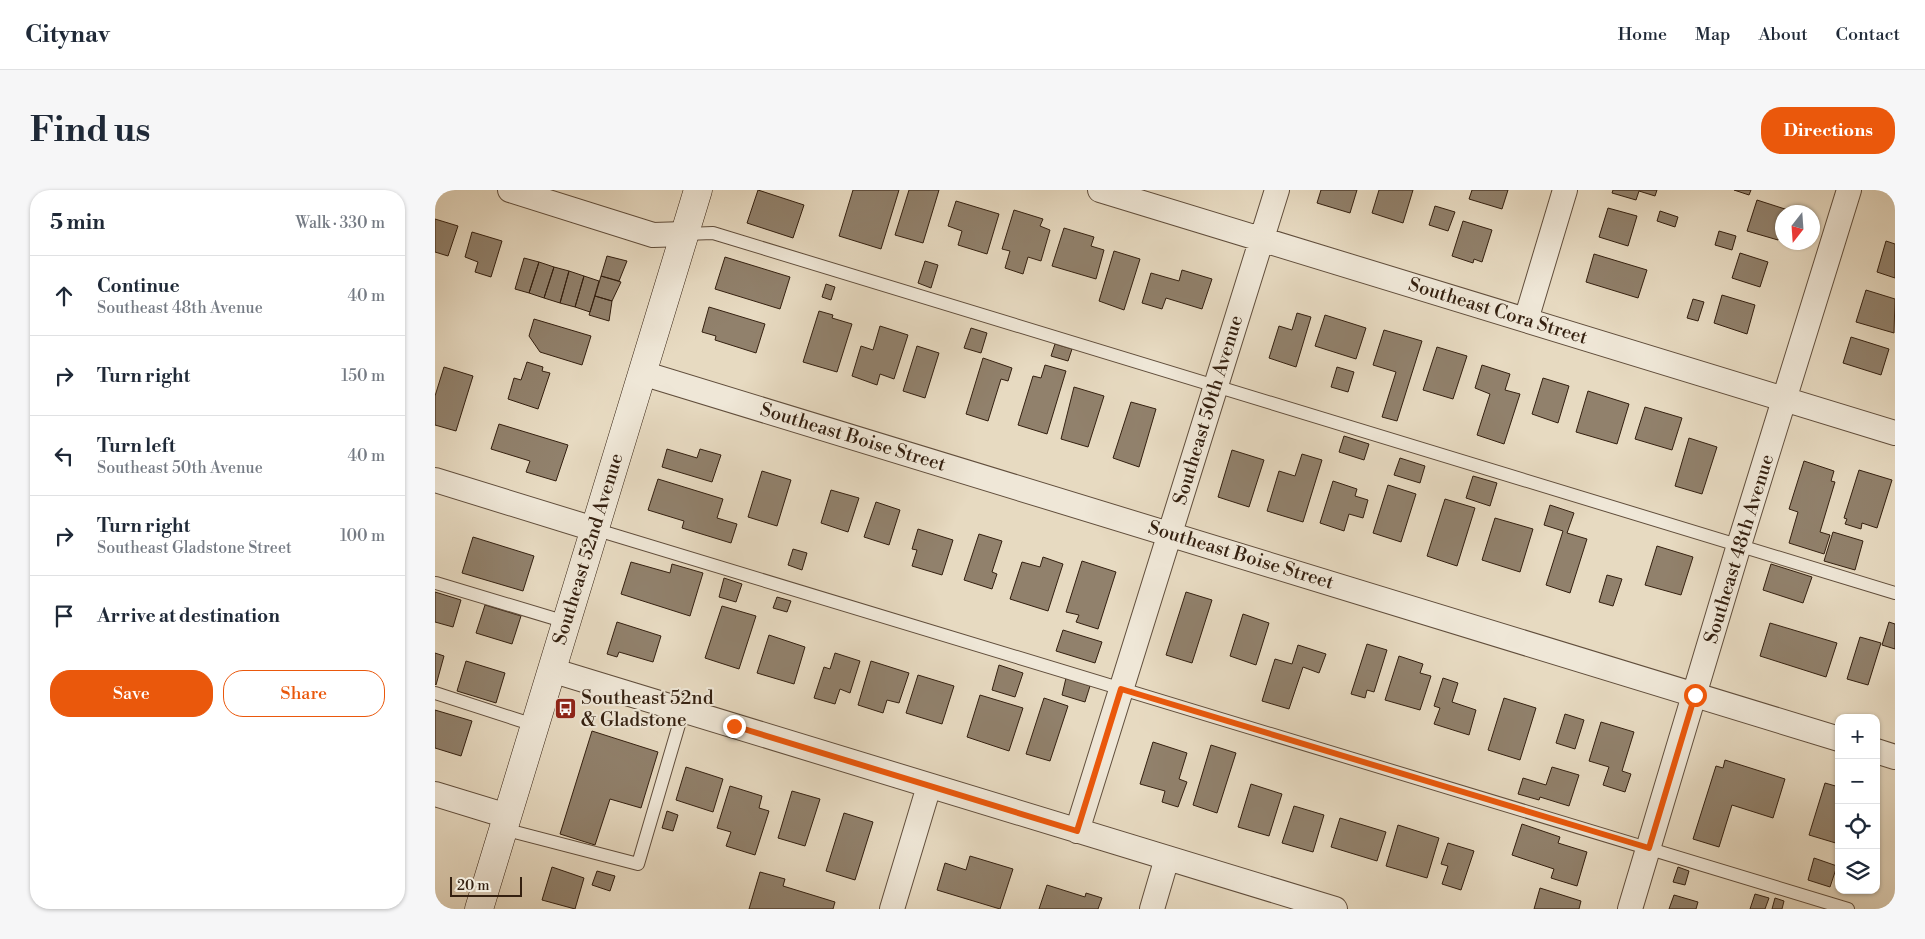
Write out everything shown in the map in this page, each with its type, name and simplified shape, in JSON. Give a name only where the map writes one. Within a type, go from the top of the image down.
[{"type":"main road","name":"Southeast 52nd Avenue","points":[[479,909],[698,190]]},
{"type":"street","points":[[510,190],[653,235],[685,234]]},
{"type":"street","name":"Southeast Cora Street","points":[[1100,190],[1895,432]]},
{"type":"street","name":"Southeast 50th Avenue","points":[[1077,831],[1277,190]]},
{"type":"street","points":[[1526,320],[1565,190]]},
{"type":"street","name":"Southeast 48th Avenue","points":[[1630,909],[1739,545],[1849,190]]},
{"type":"street","name":"Southeast Boise Street","points":[[642,373],[1835,738]]},
{"type":"street","points":[[435,480],[594,529]]},
{"type":"street","points":[[551,670],[1335,909]]},
{"type":"street","points":[[1880,752],[1895,757]]},
{"type":"street","points":[[892,909],[929,786]]},
{"type":"street","points":[[435,794],[505,822]]},
{"type":"street","points":[[1152,909],[1167,858]]},
{"type":"lane","points":[[685,234],[713,232],[1895,593]]},
{"type":"lane","points":[[594,529],[1848,909]]},
{"type":"lane","points":[[436,583],[565,622]]},
{"type":"lane","points":[[435,693],[535,725]]},
{"type":"lane","points":[[505,822],[638,864],[683,711]]},
{"type":"building","points":[[758,190],[804,205],[793,238],[747,223]]},
{"type":"building","points":[[853,190],[899,190],[881,249],[839,236]]},
{"type":"building","points":[[909,190],[939,190],[923,243],[895,235]]},
{"type":"building","points":[[1321,190],[1357,190],[1350,213],[1317,203]]},
{"type":"building","points":[[1379,190],[1413,190],[1403,223],[1372,213]]},
{"type":"building","points":[[1472,190],[1508,190],[1502,209],[1469,199]]},
{"type":"building","points":[[1613,190],[1657,190],[1655,196],[1639,191],[1636,200],[1612,193]]},
{"type":"building","points":[[1734,190],[1751,190],[1749,195]]},
{"type":"building","points":[[1757,200],[1775,206],[1775,239],[1747,231]]},
{"type":"building","points":[[956,201],[999,214],[987,254],[958,245],[962,231],[948,226]]},
{"type":"building","points":[[1435,206],[1455,212],[1448,231],[1429,225]]},
{"type":"building","points":[[1608,208],[1637,216],[1628,246],[1599,237]]},
{"type":"building","points":[[1014,210],[1043,219],[1040,226],[1050,230],[1041,261],[1028,257],[1023,274],[1005,268],[1010,251],[1002,249]]},
{"type":"building","points":[[1660,211],[1678,217],[1675,227],[1657,221]]},
{"type":"building","points":[[435,219],[458,226],[448,256],[435,252]]},
{"type":"building","points":[[1463,221],[1492,230],[1482,262],[1474,259],[1473,263],[1452,256]]},
{"type":"building","points":[[1064,228],[1094,237],[1091,246],[1104,250],[1096,279],[1052,266]]},
{"type":"building","points":[[1719,231],[1736,236],[1732,250],[1715,245]]},
{"type":"building","points":[[472,232],[502,241],[491,277],[475,272],[478,262],[465,257]]},
{"type":"building","points":[[1886,241],[1895,244],[1895,278],[1877,272]]},
{"type":"building","points":[[1114,251],[1140,259],[1124,310],[1099,301]]},
{"type":"building","points":[[1740,253],[1768,262],[1760,287],[1732,278]]},
{"type":"building","points":[[1594,254],[1647,270],[1638,298],[1586,282]]},
{"type":"building","points":[[607,256],[627,261],[619,281],[601,276]]},
{"type":"building","points":[[725,257],[790,277],[780,309],[715,289]]},
{"type":"building","points":[[524,258],[539,262],[529,293],[515,289]]},
{"type":"building","points":[[925,261],[938,265],[931,288],[918,283]]},
{"type":"building","points":[[539,262],[554,267],[544,298],[529,293]]},
{"type":"building","points":[[554,267],[569,271],[560,303],[544,298]]},
{"type":"building","points":[[1182,270],[1212,279],[1202,309],[1166,298],[1162,309],[1142,303],[1151,273],[1179,281]]},
{"type":"building","points":[[569,271],[584,276],[575,307],[560,303]]},
{"type":"building","points":[[584,276],[599,281],[590,312],[575,307]]},
{"type":"building","points":[[601,276],[621,282],[612,301],[595,296]]},
{"type":"building","points":[[826,284],[835,287],[831,300],[822,297]]},
{"type":"building","points":[[1866,290],[1895,299],[1894,333],[1856,322]]},
{"type":"building","points":[[1722,295],[1755,305],[1747,334],[1714,323]]},
{"type":"building","points":[[595,296],[612,301],[609,321],[589,315]]},
{"type":"building","points":[[1693,299],[1704,302],[1698,321],[1687,318]]},
{"type":"building","points":[[709,307],[765,324],[756,353],[715,340],[716,336],[702,332]]},
{"type":"building","points":[[819,311],[833,315],[832,318],[852,324],[837,372],[803,362]]},
{"type":"building","points":[[1297,313],[1311,317],[1296,367],[1269,358],[1279,326],[1292,330]]},
{"type":"building","points":[[1325,315],[1366,328],[1356,359],[1315,346]]},
{"type":"building","points":[[534,319],[591,336],[582,365],[540,352],[529,336]]},
{"type":"building","points":[[880,326],[908,335],[894,379],[880,374],[877,385],[852,376],[861,346],[873,350]]},
{"type":"building","points":[[971,328],[987,333],[981,353],[964,348]]},
{"type":"building","points":[[1384,330],[1422,341],[1397,421],[1382,417],[1396,372],[1373,365]]},
{"type":"building","points":[[1851,337],[1889,349],[1881,375],[1843,363]]},
{"type":"building","points":[[1055,344],[1072,349],[1068,361],[1051,356]]},
{"type":"building","points":[[917,346],[939,353],[925,398],[903,391]]},
{"type":"building","points":[[1437,347],[1467,356],[1453,399],[1423,390]]},
{"type":"building","points":[[983,358],[1012,368],[1008,381],[1001,379],[988,421],[966,414]]},
{"type":"building","points":[[527,362],[543,367],[542,371],[550,373],[538,409],[508,399],[514,378],[521,380]]},
{"type":"building","points":[[1045,365],[1066,371],[1047,434],[1018,425],[1033,376],[1041,378]]},
{"type":"building","points":[[1482,365],[1510,374],[1505,390],[1520,394],[1504,444],[1477,435],[1490,394],[1475,388]]},
{"type":"building","points":[[444,367],[473,376],[456,431],[435,425],[435,396]]},
{"type":"building","points":[[1337,367],[1354,372],[1348,392],[1331,387]]},
{"type":"building","points":[[1543,378],[1569,386],[1558,423],[1532,414]]},
{"type":"building","points":[[1074,387],[1104,396],[1088,447],[1061,439]]},
{"type":"building","points":[[1588,391],[1629,404],[1617,444],[1576,432]]},
{"type":"building","points":[[1131,402],[1156,409],[1139,467],[1113,458]]},
{"type":"building","points":[[1645,407],[1682,418],[1672,450],[1635,439]]},
{"type":"building","points":[[499,424],[568,445],[556,481],[526,472],[530,461],[491,449]]},
{"type":"building","points":[[1344,436],[1369,444],[1364,460],[1339,452]]},
{"type":"building","points":[[1689,438],[1717,447],[1702,494],[1675,486]]},
{"type":"building","points":[[667,449],[697,458],[700,449],[721,455],[712,482],[662,467]]},
{"type":"building","points":[[1232,450],[1264,460],[1249,507],[1218,497]]},
{"type":"building","points":[[1302,454],[1322,460],[1303,522],[1267,511],[1279,471],[1295,476]]},
{"type":"building","points":[[1400,458],[1425,466],[1420,483],[1394,475]]},
{"type":"building","points":[[1804,461],[1834,471],[1831,481],[1835,482],[1820,532],[1830,535],[1824,554],[1789,543],[1798,512],[1789,509]]},
{"type":"building","points":[[1859,470],[1892,480],[1877,528],[1862,523],[1861,529],[1845,524],[1847,519],[1844,518]]},
{"type":"building","points":[[762,471],[791,480],[777,526],[748,517]]},
{"type":"building","points":[[1473,476],[1497,483],[1490,506],[1466,498]]},
{"type":"building","points":[[658,479],[723,499],[717,518],[737,524],[731,543],[682,528],[684,521],[648,510]]},
{"type":"building","points":[[1333,481],[1357,489],[1355,496],[1368,500],[1363,518],[1349,514],[1344,531],[1320,523]]},
{"type":"building","points":[[1388,485],[1416,494],[1401,542],[1373,533]]},
{"type":"building","points":[[831,490],[859,498],[848,532],[821,523]]},
{"type":"building","points":[[1445,499],[1475,508],[1457,566],[1427,556]]},
{"type":"building","points":[[876,502],[900,510],[889,545],[864,537]]},
{"type":"building","points":[[1550,505],[1574,513],[1567,533],[1587,539],[1570,593],[1546,585],[1563,531],[1544,525]]},
{"type":"building","points":[[1495,518],[1533,529],[1520,572],[1482,560]]},
{"type":"building","points":[[918,529],[953,540],[942,575],[912,566],[917,550],[912,549]]},
{"type":"building","points":[[1833,532],[1863,541],[1855,570],[1824,561]]},
{"type":"building","points":[[979,534],[1002,541],[992,572],[997,574],[992,589],[964,580]]},
{"type":"building","points":[[473,537],[534,556],[523,591],[462,573]]},
{"type":"building","points":[[1657,546],[1693,557],[1681,595],[1645,585]]},
{"type":"building","points":[[793,549],[807,553],[802,570],[788,565]]},
{"type":"building","points":[[1043,557],[1063,564],[1048,611],[1010,599],[1022,562],[1040,567]]},
{"type":"building","points":[[1082,561],[1116,572],[1098,629],[1076,622],[1079,615],[1066,612]]},
{"type":"building","points":[[631,562],[670,573],[672,564],[703,573],[690,616],[621,594]]},
{"type":"building","points":[[1771,564],[1812,577],[1803,603],[1763,590]]},
{"type":"building","points":[[1607,575],[1622,579],[1613,606],[1599,602]]},
{"type":"building","points":[[724,578],[742,584],[736,602],[719,597]]},
{"type":"building","points":[[435,592],[461,600],[453,627],[435,622]]},
{"type":"building","points":[[1186,592],[1212,600],[1192,663],[1166,655]]},
{"type":"building","points":[[777,597],[791,601],[787,612],[773,608]]},
{"type":"building","points":[[485,605],[521,616],[512,644],[476,633]]},
{"type":"building","points":[[722,606],[756,616],[739,669],[705,658]]},
{"type":"building","points":[[1243,614],[1269,623],[1256,665],[1230,656]]},
{"type":"building","points":[[617,622],[661,636],[653,662],[619,652],[617,657],[607,654]]},
{"type":"building","points":[[1889,622],[1895,624],[1895,649],[1882,645]]},
{"type":"building","points":[[1770,623],[1837,643],[1826,677],[1760,656]]},
{"type":"building","points":[[1063,630],[1102,642],[1095,663],[1056,651]]},
{"type":"building","points":[[769,635],[805,647],[794,684],[757,673]]},
{"type":"building","points":[[1860,637],[1881,643],[1868,685],[1847,679]]},
{"type":"building","points":[[1367,644],[1387,650],[1374,692],[1367,690],[1365,698],[1351,694]]},
{"type":"building","points":[[1298,645],[1326,654],[1319,673],[1303,667],[1289,709],[1262,701],[1275,659],[1292,664]]},
{"type":"building","points":[[435,653],[444,656],[436,685],[435,684]]},
{"type":"building","points":[[835,653],[860,661],[850,693],[840,689],[835,704],[814,698],[824,667],[830,669]]},
{"type":"building","points":[[1399,656],[1423,664],[1420,673],[1431,676],[1420,710],[1385,700]]},
{"type":"building","points":[[466,661],[505,673],[496,703],[457,691]]},
{"type":"building","points":[[871,661],[909,673],[899,703],[887,700],[883,713],[858,705]]},
{"type":"building","points":[[999,665],[1023,673],[1015,697],[992,690]]},
{"type":"building","points":[[918,675],[954,686],[942,724],[906,713]]},
{"type":"building","points":[[1066,678],[1090,686],[1085,702],[1062,695]]},
{"type":"building","points":[[1443,678],[1458,683],[1452,702],[1476,710],[1469,735],[1434,724],[1440,708],[1434,706]]},
{"type":"building","points":[[980,695],[1023,708],[1009,751],[967,737]]},
{"type":"building","points":[[1044,698],[1068,706],[1050,761],[1026,754]]},
{"type":"building","points":[[1504,698],[1536,708],[1520,760],[1488,750]]},
{"type":"building","points":[[435,710],[472,721],[461,756],[435,748]]},
{"type":"building","points":[[1565,714],[1584,720],[1575,749],[1556,743]]},
{"type":"building","points":[[1601,722],[1634,732],[1622,771],[1631,774],[1625,792],[1603,785],[1609,767],[1589,761]]},
{"type":"building","points":[[592,731],[658,752],[641,808],[610,799],[595,845],[560,834]]},
{"type":"building","points":[[1153,742],[1187,753],[1179,779],[1187,782],[1178,807],[1162,802],[1165,791],[1140,784]]},
{"type":"building","points":[[1211,745],[1236,753],[1217,813],[1193,805]]},
{"type":"building","points":[[1725,760],[1785,779],[1773,818],[1732,805],[1719,847],[1693,839],[1716,766],[1723,768]]},
{"type":"building","points":[[686,767],[723,779],[713,812],[676,800]]},
{"type":"building","points":[[1552,767],[1579,775],[1569,806],[1540,797],[1539,800],[1518,794],[1523,778],[1546,785]]},
{"type":"building","points":[[1825,783],[1835,786],[1835,843],[1809,835]]},
{"type":"building","points":[[1251,784],[1282,794],[1269,836],[1238,827]]},
{"type":"building","points":[[730,786],[762,796],[759,808],[769,811],[755,855],[726,846],[731,832],[717,828]]},
{"type":"building","points":[[792,791],[820,799],[805,846],[778,838]]},
{"type":"building","points":[[1294,806],[1324,815],[1313,852],[1282,843]]},
{"type":"building","points":[[667,811],[678,815],[673,831],[662,828]]},
{"type":"building","points":[[844,813],[873,822],[855,880],[826,871]]},
{"type":"building","points":[[1340,818],[1386,832],[1377,861],[1331,847]]},
{"type":"building","points":[[1522,824],[1560,837],[1558,843],[1587,852],[1577,886],[1551,878],[1554,869],[1512,855]]},
{"type":"building","points":[[1398,825],[1439,838],[1427,878],[1386,866]]},
{"type":"building","points":[[1448,843],[1474,851],[1461,890],[1442,884],[1448,866],[1441,864]]},
{"type":"building","points":[[970,856],[1013,869],[1000,909],[937,890],[945,863],[966,870]]},
{"type":"building","points":[[1814,858],[1835,865],[1835,872],[1830,887],[1808,880]]},
{"type":"building","points":[[552,867],[584,878],[575,909],[542,900]]},
{"type":"building","points":[[1678,867],[1689,871],[1685,885],[1673,882]]},
{"type":"building","points":[[597,871],[615,876],[610,891],[592,885]]},
{"type":"building","points":[[760,872],[785,879],[783,886],[835,902],[833,909],[749,909]]},
{"type":"building","points":[[1047,885],[1085,897],[1086,893],[1102,898],[1098,909],[1039,909]]},
{"type":"building","points":[[1540,888],[1581,901],[1579,909],[1534,909]]},
{"type":"building","points":[[1755,894],[1769,898],[1765,909],[1750,909]]},
{"type":"building","points":[[1674,895],[1698,902],[1696,909],[1669,909]]},
{"type":"building","points":[[1775,898],[1784,901],[1782,909],[1772,909]]},
{"type":"place","name":"Southeast 52nd & Gladstone","points":[[565,709]]},
{"type":"route","points":[[734,726],[1077,831],[1121,689],[1649,848],[1695,695]]}]
